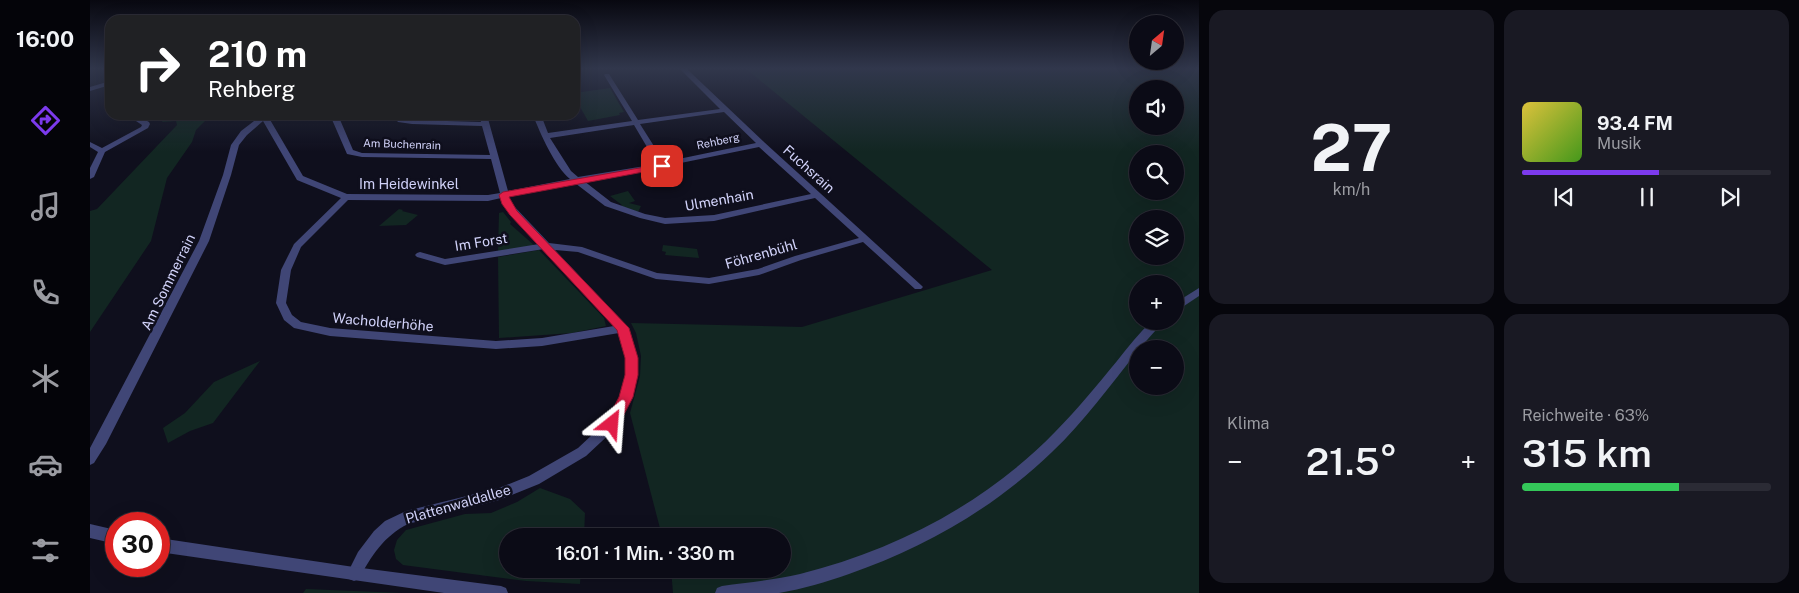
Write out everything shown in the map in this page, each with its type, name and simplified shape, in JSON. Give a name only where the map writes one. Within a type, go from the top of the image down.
[{"type":"street","points":[[620,97],[662,166]]},
{"type":"street","name":"Fuchsrain","points":[[712,97],[816,195],[918,287]]},
{"type":"street","points":[[545,136],[726,110]]},
{"type":"street","points":[[90,177],[102,151],[144,128],[146,124],[139,120]]},
{"type":"street","name":"Am Sommerrain","points":[[90,459],[107,431],[204,241],[227,176],[235,145],[244,133],[260,120]]},
{"type":"street","name":"Im Heidewinkel","points":[[267,120],[300,178],[346,198],[488,198],[503,195]]},
{"type":"street","name":"Am Buchenrain","points":[[336,120],[350,152],[362,155],[493,157]]},
{"type":"street","points":[[428,120],[485,124]]},
{"type":"street","name":"Plattenwaldallee","points":[[354,574],[363,557],[379,536],[390,526],[406,518],[499,494],[534,480],[582,452],[601,436],[619,412],[626,397],[631,375],[632,358],[623,328],[507,204],[484,120]]},
{"type":"street","name":"Ulmenhain","points":[[540,120],[545,136],[568,173],[595,196],[623,211],[665,221],[714,218],[816,195]]},
{"type":"street","points":[[90,144],[102,151]]},
{"type":"street","name":"Rehberg","points":[[503,195],[576,180],[662,166],[761,144]]},
{"type":"street","name":"Wacholderhöhe","points":[[346,198],[297,246],[286,270],[281,303],[288,317],[298,325],[330,332],[496,345],[542,342],[623,328]]},
{"type":"street","name":"Föhrenbühl","points":[[547,246],[578,250],[656,276],[710,281],[759,272],[798,258],[865,239]]},
{"type":"street","name":"Im Forst","points":[[420,255],[445,262],[547,246]]},
{"type":"street","points":[[1184,302],[1199,291]]},
{"type":"street","points":[[722,593],[799,581],[866,562],[968,513],[1012,481],[1048,448],[1149,330]]},
{"type":"street","points":[[90,532],[105,535]]},
{"type":"street","points":[[170,548],[501,593]]},
{"type":"green space","points":[[580,97],[615,97],[624,112],[619,113],[620,115],[588,121],[580,107]]},
{"type":"green space","points":[[780,97],[1129,97],[1129,135],[1184,135],[1184,97],[1199,97],[1199,593],[673,593],[672,578],[791,578],[791,528],[660,528],[630,413],[640,376],[641,356],[636,333],[631,323],[802,327],[992,270]]},
{"type":"green space","points":[[163,120],[206,120],[196,130],[192,142],[167,178],[151,241],[90,332],[90,211],[97,209],[177,125],[176,121],[162,122]]},
{"type":"green space","points":[[628,191],[635,201],[629,203],[641,206],[638,212],[621,206],[610,196]]},
{"type":"green space","points":[[399,209],[418,215],[406,225],[379,226]]},
{"type":"green space","points":[[503,212],[511,222],[510,224],[535,246],[498,252],[499,213]]},
{"type":"green space","points":[[663,245],[697,249],[699,258],[665,255],[666,252],[662,251]]},
{"type":"green space","points":[[539,250],[604,318],[606,326],[572,333],[499,338],[498,257]]},
{"type":"green space","points":[[260,361],[213,423],[190,431],[168,443],[163,428],[185,413],[214,382]]},
{"type":"green space","points":[[540,488],[570,499],[585,513],[584,528],[499,528],[499,577],[403,565],[396,559],[394,550],[397,540],[406,530],[465,514],[491,513],[517,502]]},
{"type":"green space","points":[[503,578],[580,578],[580,584]]},
{"type":"green space","points":[[306,589],[402,593],[303,593]]},
{"type":"route","points":[[612,424],[626,397],[631,375],[632,358],[623,328],[514,213],[503,195],[576,180],[662,166]]}]
